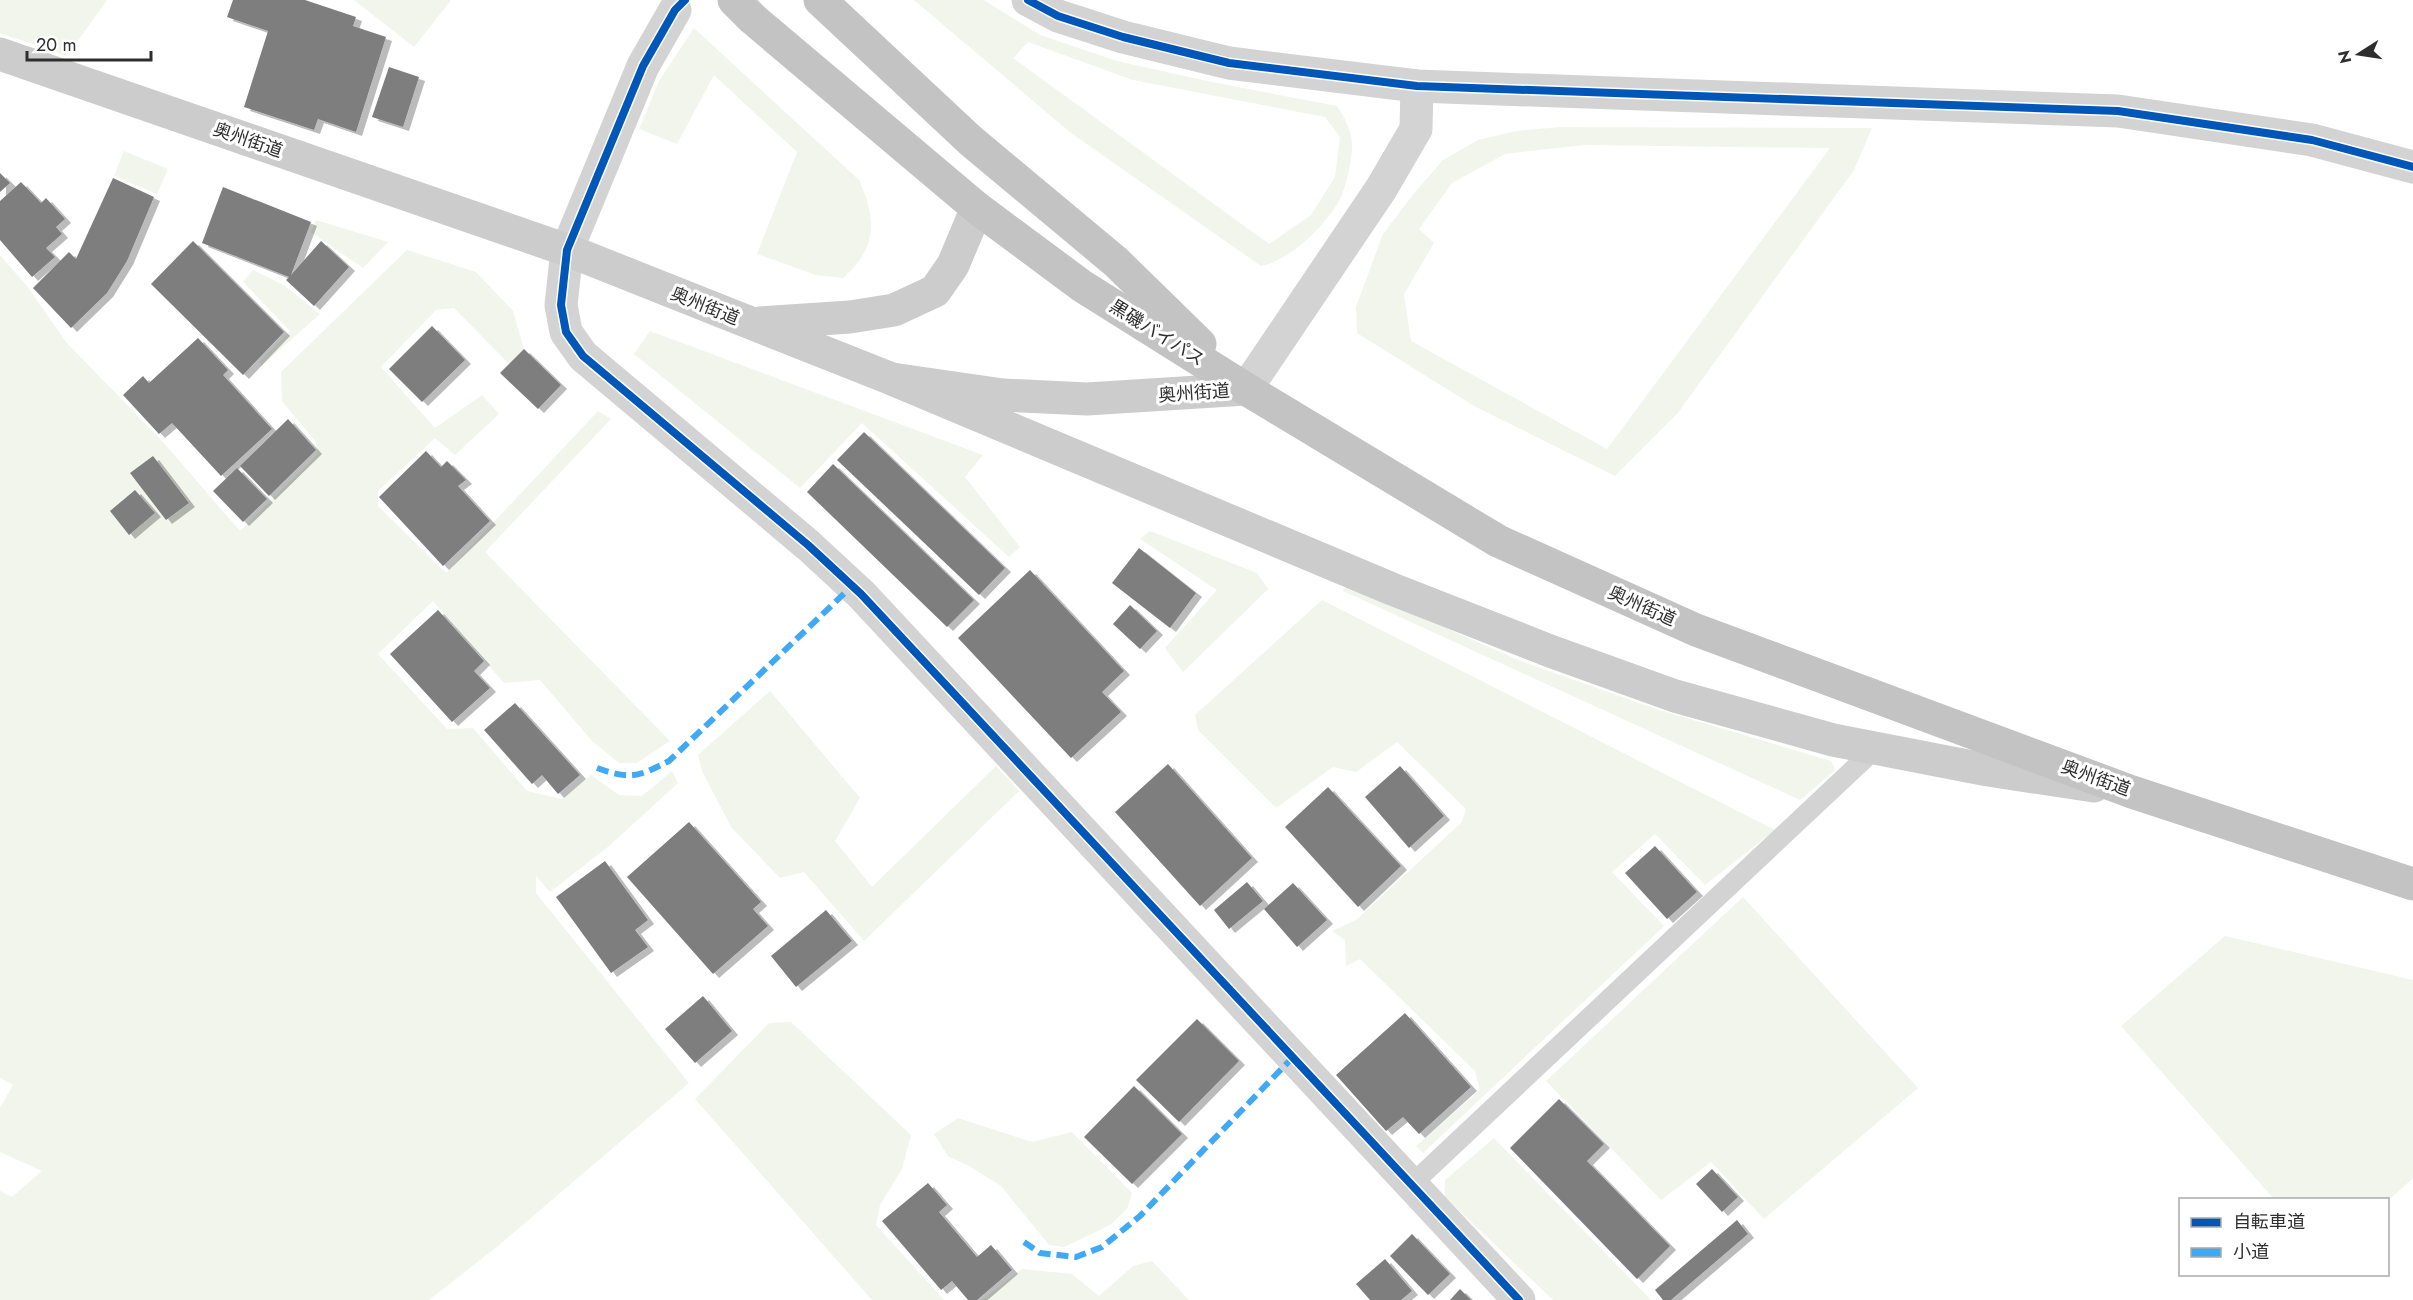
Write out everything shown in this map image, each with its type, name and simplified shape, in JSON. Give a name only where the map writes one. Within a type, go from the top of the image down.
[{"type":"highway","name":"黒磯バイパス","points":[[734,0],[753,19],[977,208],[1082,286],[1246,389]]},
{"type":"highway","name":"黒磯バイパス","points":[[820,0],[971,141],[1116,262],[1246,389]]},
{"type":"highway","name":"奥州街道","points":[[1246,389],[1498,541],[1696,630],[2132,792],[2413,884]]},
{"type":"main road","name":"奥州街道","points":[[0,54],[567,250],[892,379],[1003,395],[1087,399],[1246,389]]},
{"type":"main road","points":[[749,324],[850,317],[894,310],[935,291],[953,265],[977,208]]},
{"type":"main road","points":[[892,379],[1392,589],[1550,651],[1676,696],[1833,740],[1875,749],[1988,770],[2132,792]]},
{"type":"street","points":[[1028,0],[1058,16],[1101,30],[1229,63],[1417,86],[2118,111],[2312,140],[2413,167]]},
{"type":"street","points":[[675,10],[643,66],[567,250],[561,305],[566,332],[583,356],[808,545],[861,594],[1519,1300]]},
{"type":"street","points":[[1246,389],[1382,189],[1416,129],[1417,86]]},
{"type":"lane","points":[[1411,1185],[1875,749]]},
{"type":"shaded area","points":[[0,0],[107,0],[67,56],[0,33]]},
{"type":"shaded area","points":[[354,0],[451,0],[414,47]]},
{"type":"shaded area","points":[[914,0],[984,0],[1040,35],[1117,61],[1337,106],[1349,129],[1352,150],[1343,191],[1331,213],[1314,233],[1294,250],[1272,263],[1261,266],[1071,133]],"holes":[[[1028,42],[1133,80],[1325,117],[1340,137],[1335,177],[1311,215],[1269,244],[1013,58]]]},
{"type":"shaded area","points":[[694,28],[859,180],[869,208],[870,233],[862,256],[843,278],[816,275],[757,254],[797,152],[714,75],[677,144],[639,129],[659,81]]},
{"type":"shaded area","points":[[1561,127],[1872,128],[1854,170],[1677,414],[1615,476],[1474,406],[1357,333],[1356,307],[1383,234],[1415,192],[1443,160],[1478,140],[1516,131]],"holes":[[[1584,145],[1830,148],[1607,449],[1411,341],[1404,294],[1434,243],[1419,229],[1452,183],[1505,154]]]},
{"type":"shaded area","points":[[124,151],[168,169],[157,194],[114,176]]},
{"type":"shaded area","points":[[316,220],[388,242],[363,268],[311,232]]},
{"type":"shaded area","points":[[407,250],[476,272],[513,311],[524,349],[509,364],[454,308],[436,310],[381,367],[435,428],[482,395],[499,414],[455,455],[435,438],[378,491],[378,506],[446,573],[598,411],[611,419],[485,552],[670,741],[637,763],[619,763],[592,741],[540,680],[504,683],[433,601],[378,654],[447,729],[473,728],[527,791],[562,799],[591,775],[619,795],[642,796],[672,771],[678,783],[609,846],[550,892],[536,876],[536,893],[689,1083],[498,1246],[429,1300],[0,1300],[0,1191],[12,1197],[42,1171],[0,1152],[0,1108],[13,1085],[0,1078],[0,255],[27,286],[66,342],[163,442],[240,531],[318,454],[316,442],[282,401],[281,372]]},
{"type":"shaded area","points":[[253,270],[284,285],[320,314],[261,366],[259,362],[290,331],[243,282]]},
{"type":"shaded area","points":[[650,331],[983,455],[965,477],[1020,547],[1009,557],[862,423],[800,488],[634,354]]},
{"type":"shaded area","points":[[1150,531],[1257,573],[1268,589],[1183,672],[1165,648],[1217,590],[1140,539]]},
{"type":"shaded area","points":[[1347,584],[1518,660],[1656,709],[1831,761],[1835,770],[1800,800],[1343,591]]},
{"type":"shaded area","points":[[1322,600],[1775,830],[1705,885],[1655,834],[1612,872],[1664,926],[1423,1153],[1416,1146],[1480,1090],[1475,1071],[1360,959],[1346,966],[1345,940],[1332,931],[1356,920],[1462,822],[1466,809],[1397,742],[1356,772],[1333,767],[1276,808],[1198,730],[1195,715]]},
{"type":"shaded area","points":[[770,691],[860,798],[835,841],[872,887],[996,766],[1019,791],[864,941],[804,872],[780,878],[731,827],[702,771],[698,755]]},
{"type":"shaded area","points":[[1743,897],[1918,1088],[1764,1219],[1711,1162],[1661,1200],[1546,1081]]},
{"type":"shaded area","points":[[2225,936],[2413,980],[2413,1178],[2389,1200],[2389,1198],[2273,1198],[2121,1026]]},
{"type":"shaded area","points":[[791,1022],[911,1135],[902,1169],[880,1205],[876,1225],[944,1300],[872,1300],[695,1099],[769,1023]]},
{"type":"shaded area","points":[[958,1118],[1032,1142],[1072,1132],[1132,1193],[1127,1209],[1110,1225],[1064,1247],[1049,1245],[1001,1186],[948,1156],[934,1134]]},
{"type":"shaded area","points":[[1494,1138],[1651,1300],[1553,1300],[1445,1197],[1445,1180]]},
{"type":"shaded area","points":[[1152,1261],[1189,1300],[982,1300],[1022,1269],[1072,1274],[1099,1296],[1133,1266]]},
{"type":"building","points":[[233,0],[305,0],[356,17],[353,26],[386,37],[356,132],[318,119],[314,130],[244,107],[268,31],[227,17]]},
{"type":"building","points":[[389,67],[419,77],[403,127],[372,117]]},
{"type":"building","points":[[0,173],[10,183],[0,192]]},
{"type":"building","points":[[113,178],[154,197],[127,261],[107,293],[71,328],[33,288],[69,252],[76,259]]},
{"type":"building","points":[[21,182],[41,203],[46,198],[65,219],[56,227],[62,234],[46,248],[55,257],[32,277],[0,240],[0,201]]},
{"type":"building","points":[[223,187],[311,222],[291,275],[321,241],[349,267],[314,306],[286,280],[289,277],[202,243]]},
{"type":"building","points":[[193,241],[284,332],[243,375],[151,284]]},
{"type":"building","points":[[432,326],[465,360],[422,402],[389,369]]},
{"type":"building","points":[[198,338],[228,370],[223,375],[272,429],[221,476],[172,423],[159,434],[123,395],[143,376],[149,383]]},
{"type":"building","points":[[524,349],[561,385],[538,409],[500,373]]},
{"type":"building","points":[[288,419],[316,450],[269,496],[240,466]]},
{"type":"building","points":[[864,432],[1005,568],[979,595],[837,460]]},
{"type":"building","points":[[426,451],[441,467],[447,461],[466,480],[458,486],[490,521],[443,566],[379,497]]},
{"type":"building","points":[[153,456],[189,503],[166,520],[130,473]]},
{"type":"building","points":[[833,464],[974,600],[947,627],[807,492]]},
{"type":"building","points":[[237,468],[267,499],[243,522],[213,491]]},
{"type":"building","points":[[135,490],[155,513],[129,535],[110,511]]},
{"type":"building","points":[[1139,548],[1196,593],[1170,628],[1112,583]]},
{"type":"building","points":[[1030,570],[1124,671],[1102,692],[1121,712],[1071,758],[958,638]]},
{"type":"building","points":[[1130,605],[1157,631],[1140,649],[1113,624]]},
{"type":"building","points":[[438,610],[484,661],[474,671],[490,688],[452,722],[390,654]]},
{"type":"building","points":[[515,703],[580,775],[558,794],[542,775],[532,784],[484,730]]},
{"type":"building","points":[[1168,764],[1252,858],[1200,906],[1115,812]]},
{"type":"building","points":[[1400,766],[1444,816],[1409,848],[1365,797]]},
{"type":"building","points":[[1328,787],[1401,866],[1358,907],[1285,827]]},
{"type":"building","points":[[689,822],[761,902],[753,909],[768,926],[713,974],[627,877]]},
{"type":"building","points":[[1655,846],[1697,892],[1667,919],[1625,873]]},
{"type":"building","points":[[605,861],[648,920],[635,930],[648,947],[611,973],[556,897]]},
{"type":"building","points":[[1247,882],[1263,901],[1229,929],[1214,910]]},
{"type":"building","points":[[1293,883],[1327,920],[1297,947],[1264,909]]},
{"type":"building","points":[[826,910],[852,941],[796,987],[771,956]]},
{"type":"building","points":[[703,996],[732,1031],[695,1063],[665,1029]]},
{"type":"building","points":[[1405,1013],[1471,1087],[1419,1134],[1403,1117],[1386,1131],[1336,1075]]},
{"type":"building","points":[[1197,1019],[1239,1061],[1179,1122],[1136,1080]]},
{"type":"building","points":[[1134,1086],[1182,1134],[1132,1184],[1084,1137]]},
{"type":"building","points":[[1559,1099],[1604,1144],[1587,1161],[1670,1246],[1637,1279],[1510,1148]]},
{"type":"building","points":[[1712,1169],[1738,1197],[1722,1212],[1696,1184]]},
{"type":"building","points":[[928,1183],[947,1205],[939,1212],[977,1257],[991,1245],[1012,1270],[977,1300],[968,1300],[952,1281],[941,1290],[882,1221]]},
{"type":"building","points":[[1737,1220],[1748,1234],[1671,1300],[1663,1300],[1655,1290]]},
{"type":"building","points":[[1412,1234],[1450,1274],[1428,1295],[1390,1256]]},
{"type":"building","points":[[1385,1259],[1412,1291],[1401,1300],[1370,1300],[1356,1284]]},
{"type":"building","points":[[1460,1289],[1471,1300],[1450,1300]]},
{"type":"marked path","points":[[597,768],[618,774],[634,775],[649,771],[669,761],[852,586]]},
{"type":"marked path","points":[[1024,1242],[1040,1253],[1076,1257],[1102,1247],[1140,1216],[1292,1058]]},
{"type":"cycle path","points":[[685,0],[675,10],[643,66],[567,250],[561,305],[566,332],[583,356],[808,545],[861,594],[1519,1300]]},
{"type":"cycle path","points":[[1028,0],[1058,16],[1123,37],[1229,63],[1417,86],[2118,111],[2312,140],[2413,167]]}]
